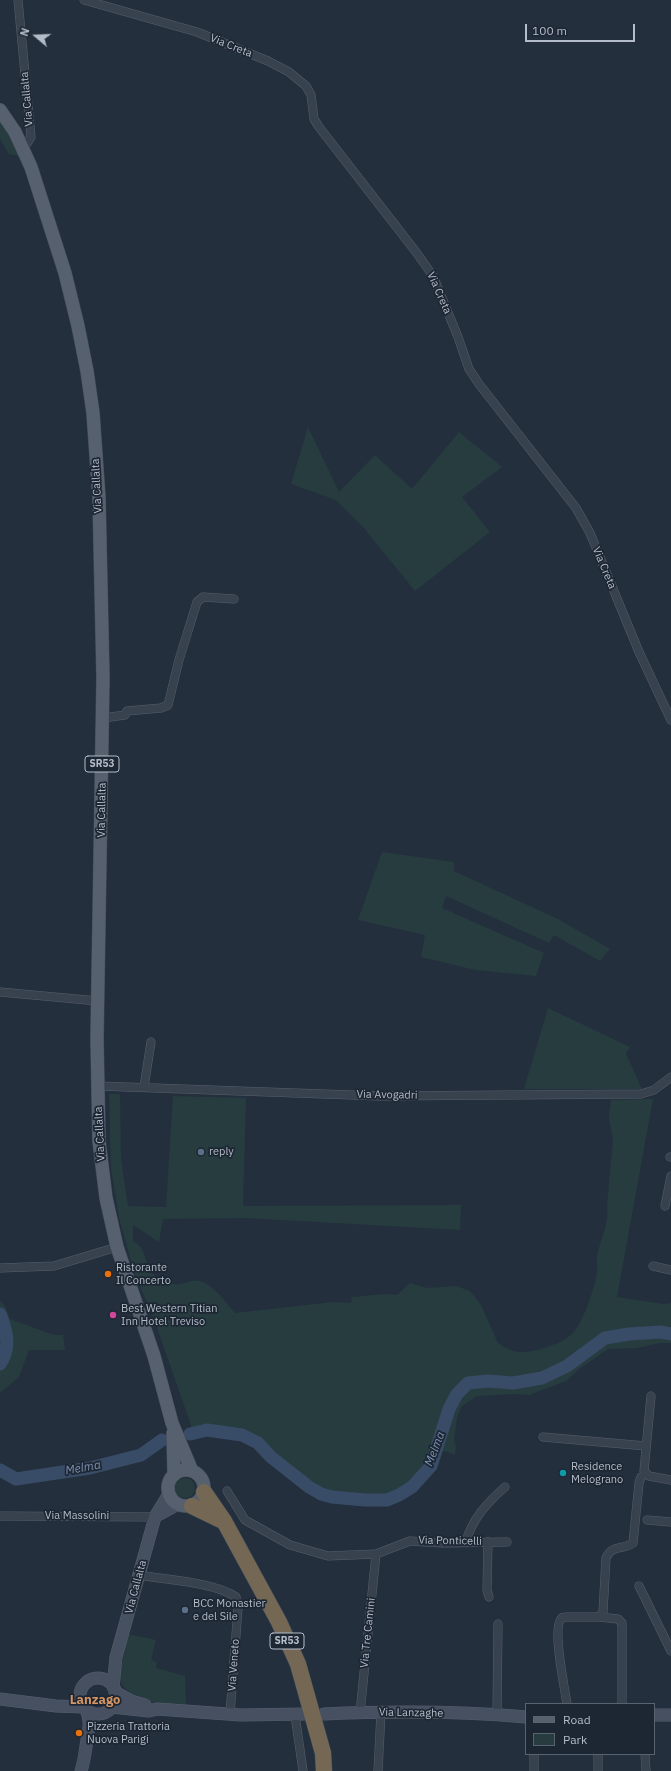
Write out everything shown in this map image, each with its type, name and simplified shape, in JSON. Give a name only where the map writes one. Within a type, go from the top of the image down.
[{"type":"highway","name":"SR53","points":[[204,1492],[224,1521],[279,1622],[298,1664],[323,1753],[324,1771]]},
{"type":"highway","points":[[185,1505],[224,1521]]},
{"type":"main road","name":"Via Callalta","points":[[0,110],[24,148],[65,273],[78,326],[93,413],[99,498],[103,718],[98,1001],[99,1141],[106,1198],[117,1247],[154,1356],[172,1423],[192,1471]]},
{"type":"main road","name":"Via Callalta","points":[[172,1423],[174,1475]]},
{"type":"main road","points":[[180,1471],[192,1471],[202,1480],[204,1492],[199,1501],[185,1505],[173,1500],[169,1494],[168,1486],[174,1475],[180,1471]]},
{"type":"street","name":"Via Callalta","points":[[18,0],[31,137],[24,148]]},
{"type":"street","name":"Via Creta","points":[[84,0],[197,32],[268,61],[289,72],[306,86],[310,95],[314,119],[318,127],[433,276],[458,337],[469,369],[479,384],[576,508],[590,533],[639,652],[671,720]]},
{"type":"street","points":[[103,718],[125,715],[127,711],[161,708],[168,704],[179,660],[197,602],[203,597],[234,599]]},
{"type":"street","points":[[0,992],[98,1001]]},
{"type":"street","points":[[144,1087],[151,1042]]},
{"type":"street","name":"Via Avogadri","points":[[98,1086],[380,1096],[641,1094],[654,1090],[671,1077]]},
{"type":"street","points":[[665,1206],[671,1176]]},
{"type":"street","points":[[0,1268],[54,1266],[117,1247]]},
{"type":"street","points":[[653,1266],[671,1270]]},
{"type":"street","points":[[598,1617],[603,1612],[607,1555],[615,1548],[629,1546],[633,1543],[639,1483],[642,1474],[646,1446],[651,1396]]},
{"type":"street","points":[[543,1437],[646,1446]]},
{"type":"street","points":[[642,1474],[671,1480]]},
{"type":"street","points":[[466,1542],[472,1526],[481,1511],[505,1487]]},
{"type":"street","name":"Via Ponticelli","points":[[227,1491],[245,1520],[290,1545],[328,1556],[376,1554],[410,1540],[442,1543],[507,1542]]},
{"type":"street","name":"Via Callalta","points":[[86,1751],[90,1749],[98,1720],[115,1700],[114,1689],[116,1657],[154,1517],[169,1494]]},
{"type":"street","points":[[154,1517],[185,1505]]},
{"type":"street","name":"Via Massolini","points":[[0,1516],[154,1517]]},
{"type":"street","points":[[647,1520],[671,1522]]},
{"type":"street","points":[[488,1542],[487,1590],[489,1597]]},
{"type":"street","name":"Via Tre Camini","points":[[360,1713],[376,1554]]},
{"type":"street","name":"Via Veneto","points":[[139,1575],[223,1590],[236,1597],[238,1608],[230,1714]]},
{"type":"street","points":[[639,1586],[671,1651]]},
{"type":"street","points":[[567,1703],[558,1641],[559,1621],[563,1617],[598,1617],[618,1619],[622,1623],[622,1703]]},
{"type":"street","points":[[497,1714],[498,1624]]},
{"type":"street","name":"Via Callalta","points":[[81,1771],[86,1751],[90,1721],[80,1699],[80,1691],[85,1682],[95,1678],[116,1657]]},
{"type":"street","points":[[95,1678],[105,1679],[114,1689],[131,1701],[157,1709],[230,1714],[300,1714],[303,1771]]},
{"type":"street","points":[[56,1706],[80,1691]]},
{"type":"street","points":[[0,1699],[84,1708],[94,1713],[108,1710],[149,1711],[157,1709]]},
{"type":"street","points":[[378,1771],[381,1713]]},
{"type":"street","name":"Via Lanzaghe","points":[[324,1714],[497,1714],[525,1717]]},
{"type":"street","points":[[655,1715],[671,1715]]},
{"type":"street","points":[[534,1755],[534,1771]]},
{"type":"street","points":[[598,1755],[598,1771]]},
{"type":"street","points":[[645,1755],[646,1771]]},
{"type":"green space","points":[[0,115],[23,157],[9,154],[0,139]]},
{"type":"green space","points":[[308,427],[339,492],[375,455],[412,489],[459,432],[502,467],[462,497],[490,532],[415,591],[363,527],[336,500],[291,484]]},
{"type":"green space","points":[[382,852],[454,862],[454,871],[558,919],[610,949],[600,961],[554,935],[549,943],[446,896],[442,908],[544,953],[536,976],[475,970],[421,957],[425,935],[358,920]]},
{"type":"green space","points":[[548,1008],[630,1047],[626,1054],[642,1089],[524,1089]]},
{"type":"green space","points":[[109,1094],[120,1094],[121,1159],[128,1206],[166,1207],[173,1096],[246,1098],[243,1206],[461,1205],[460,1230],[244,1218],[163,1219],[159,1242],[133,1225],[133,1241],[142,1249],[149,1268],[155,1276],[164,1281],[175,1284],[181,1284],[194,1280],[205,1283],[219,1294],[235,1313],[333,1302],[351,1303],[352,1297],[385,1294],[397,1295],[410,1283],[427,1288],[456,1286],[470,1291],[481,1305],[498,1343],[518,1352],[529,1352],[554,1345],[573,1333],[581,1321],[596,1277],[598,1250],[606,1225],[608,1212],[607,1205],[613,1140],[609,1117],[611,1100],[653,1099],[617,1297],[663,1304],[671,1303],[671,1343],[660,1343],[637,1348],[608,1349],[579,1369],[566,1381],[529,1395],[513,1394],[477,1396],[462,1406],[457,1417],[454,1440],[456,1446],[455,1455],[445,1451],[438,1453],[431,1468],[422,1480],[403,1496],[379,1503],[365,1503],[339,1501],[315,1494],[275,1463],[254,1443],[247,1439],[240,1436],[219,1433],[203,1434],[205,1438],[194,1434],[153,1316],[135,1275],[119,1218],[111,1168]]},
{"type":"green space","points":[[0,1300],[6,1308],[10,1319],[54,1335],[63,1335],[65,1350],[29,1350],[19,1377],[0,1393]]},
{"type":"green space","points":[[185,1478],[192,1481],[195,1488],[192,1495],[185,1498],[178,1495],[175,1488],[178,1481]]},
{"type":"green space","points":[[128,1634],[156,1640],[151,1660],[157,1662],[156,1668],[185,1676],[186,1707],[148,1701],[131,1694],[124,1688],[119,1679]]},
{"type":"waterway","name":"Melma","points":[[0,1314],[7,1339],[6,1352],[0,1364]]},
{"type":"waterway","name":"Melma","points":[[190,1434],[207,1430],[242,1435],[258,1443],[271,1457],[309,1487],[321,1494],[332,1497],[387,1500],[412,1487],[431,1466],[449,1409],[457,1394],[468,1383],[488,1381],[513,1383],[542,1378],[567,1366],[605,1338],[629,1334],[661,1332],[671,1334]]},
{"type":"waterway","name":"Melma","points":[[0,1470],[16,1479],[90,1468],[141,1455],[162,1440]]},
{"type":"place","name":"reply","points":[[201,1152]]},
{"type":"place","name":"Ristorante Il Concerto","points":[[108,1274]]},
{"type":"place","name":"Best Western Titian Inn Hotel Treviso","points":[[113,1315]]},
{"type":"place","name":"Residence Melograno","points":[[563,1473]]},
{"type":"place","name":"BCC Monastier e del Sile","points":[[185,1610]]},
{"type":"place","name":"Pizzeria Trattoria Nuova Parigi","points":[[79,1733]]},
{"type":"district","name":"Lanzago","points":[[95,1700]]}]
